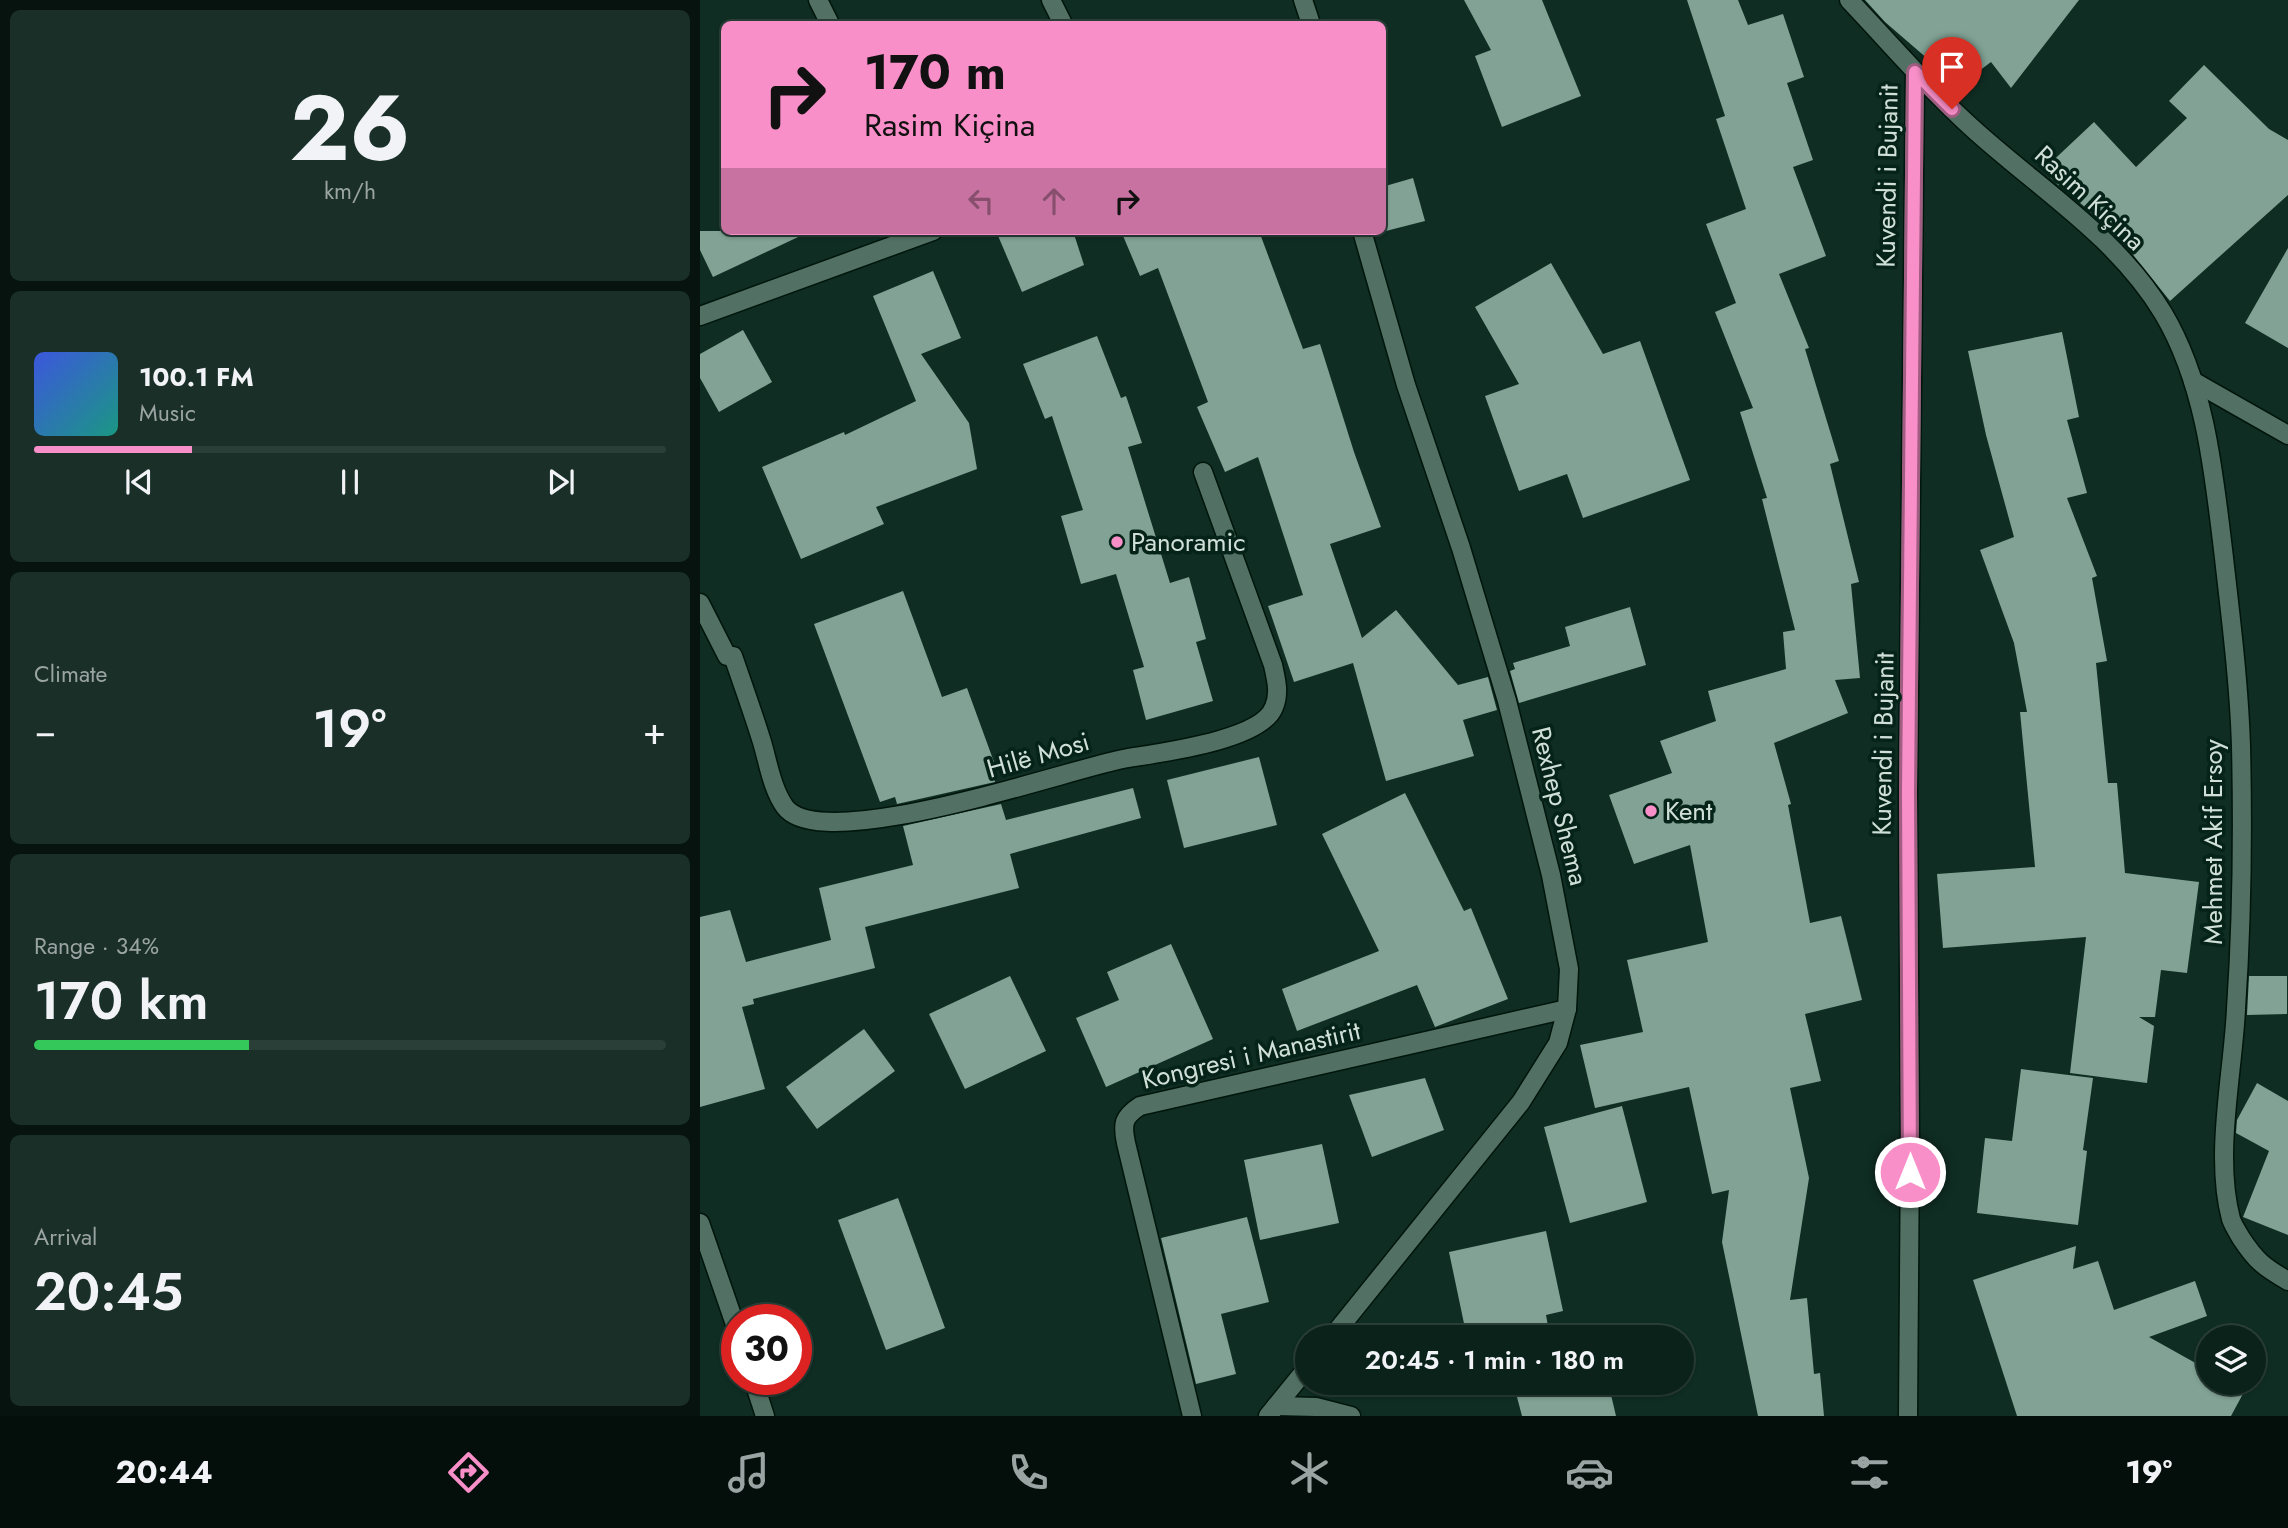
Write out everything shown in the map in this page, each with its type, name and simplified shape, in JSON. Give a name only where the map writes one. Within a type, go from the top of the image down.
[{"type":"street","points":[[818,0],[828,21]]},
{"type":"street","points":[[1051,0],[1062,21]]},
{"type":"street","points":[[1303,0],[1310,21]]},
{"type":"street","name":"Rasim Kiçina","points":[[1849,0],[1971,128],[2026,172],[2115,251],[2161,309],[2182,346],[2193,381]]},
{"type":"street","name":"Kuvendi i Bujanit","points":[[1908,1416],[1908,792],[1915,72]]},
{"type":"street","name":"Rexhep Shema","points":[[1342,1325],[1521,1102],[1558,1043],[1567,1009],[1569,969],[1551,875],[1507,701],[1461,548],[1406,385],[1363,235]]},
{"type":"street","points":[[700,316],[904,236]]},
{"type":"street","points":[[2193,381],[2287,432]]},
{"type":"street","name":"Mehmet Akif Ersoy","points":[[2193,381],[2218,505],[2232,627],[2241,744],[2242,894],[2224,1180],[2232,1222],[2255,1260],[2288,1281]]},
{"type":"street","name":"Hilë Mosi","points":[[700,603],[727,656],[733,656],[775,786],[786,808],[810,821],[877,819],[995,795],[1111,762],[1231,738],[1256,725],[1274,710],[1278,694],[1273,665],[1203,472]]},
{"type":"street","name":"Kongresi i Manastirit","points":[[1192,1416],[1126,1143],[1123,1127],[1129,1113],[1140,1106],[1567,1009]]},
{"type":"street","points":[[700,1223],[728,1304]]},
{"type":"street","points":[[1272,1411],[1295,1383]]},
{"type":"street","points":[[758,1395],[765,1416]]},
{"type":"street","points":[[1272,1411],[1315,1407],[1351,1416]]},
{"type":"building","points":[[1464,0],[1542,0],[1581,96],[1502,127],[1475,56],[1491,50]]},
{"type":"building","points":[[1687,0],[1738,0],[1748,25],[1783,14],[1804,77],[1787,83],[1813,160],[1793,167],[1826,256],[1779,274],[1809,348],[1805,349],[1839,461],[1830,464],[1859,582],[1851,584],[1860,678],[1835,680],[1848,713],[1774,743],[1791,804],[1788,805],[1810,923],[1841,916],[1862,1000],[1805,1014],[1821,1081],[1790,1088],[1809,1178],[1790,1300],[1807,1298],[1814,1374],[1820,1373],[1824,1416],[1758,1416],[1722,1242],[1729,1190],[1712,1194],[1689,1087],[1595,1108],[1580,1045],[1643,1032],[1627,960],[1708,942],[1690,845],[1634,864],[1609,795],[1672,773],[1660,741],[1716,721],[1708,691],[1786,669],[1783,632],[1795,630],[1762,499],[1767,498],[1740,412],[1753,408],[1715,312],[1736,303],[1706,224],[1746,209],[1716,119],[1725,116]]},
{"type":"building","points":[[1865,0],[2079,0],[2011,88],[1991,62],[1951,92],[1924,65],[1929,60],[1885,22]]},
{"type":"building","points":[[2204,65],[2269,129],[2288,140],[2288,195],[2170,301],[2130,251],[2043,170],[2094,122],[2136,167],[2187,118],[2169,101]]},
{"type":"building","points":[[1413,178],[1425,221],[1386,231],[1386,186]]},
{"type":"building","points":[[700,231],[721,231],[721,235],[802,235],[713,277],[700,250]]},
{"type":"building","points":[[998,235],[1074,235],[1084,265],[1022,292]]},
{"type":"building","points":[[1123,235],[1260,235],[1303,349],[1320,344],[1381,527],[1330,544],[1362,638],[1396,610],[1458,685],[1488,677],[1497,710],[1463,720],[1474,756],[1386,781],[1353,663],[1294,682],[1268,606],[1303,595],[1258,457],[1225,472],[1197,407],[1208,402],[1158,268],[1140,276]]},
{"type":"building","points":[[2288,248],[2288,348],[2245,323]]},
{"type":"building","points":[[1551,263],[1603,354],[1640,341],[1690,480],[1583,518],[1567,474],[1519,491],[1485,396],[1519,384],[1475,307]]},
{"type":"building","points":[[933,271],[961,338],[921,354],[969,423],[977,469],[876,507],[884,524],[801,559],[762,467],[844,432],[845,435],[916,401],[873,296]]},
{"type":"building","points":[[743,330],[772,382],[719,412],[700,378],[700,354]]},
{"type":"building","points":[[2062,332],[2079,417],[2067,420],[2087,493],[2067,498],[2097,576],[2092,578],[2107,661],[2096,663],[2108,783],[2117,783],[2125,873],[2199,882],[2187,973],[2161,970],[2155,1017],[2139,1017],[2154,1026],[2147,1083],[2070,1073],[2086,937],[1943,948],[1937,874],[2035,867],[2020,712],[2027,712],[2014,643],[1980,550],[2014,537],[1986,435],[1968,351]]},
{"type":"building","points":[[1097,336],[1121,398],[1126,396],[1142,443],[1128,447],[1170,583],[1189,577],[1206,639],[1196,642],[1213,701],[1146,720],[1133,670],[1144,667],[1116,574],[1081,584],[1061,516],[1083,510],[1052,416],[1045,419],[1023,364]]},
{"type":"building","points":[[903,591],[942,697],[967,688],[994,762],[991,763],[995,782],[897,804],[895,797],[880,802],[814,624]]},
{"type":"building","points":[[1630,607],[1646,665],[1519,703],[1510,671],[1515,669],[1513,663],[1570,646],[1565,627]]},
{"type":"building","points":[[1259,757],[1277,825],[1184,848],[1167,780]]},
{"type":"building","points":[[1133,788],[1141,818],[1010,854],[1019,888],[865,927],[875,968],[753,999],[754,1004],[742,1007],[765,1089],[700,1107],[700,917],[730,910],[746,962],[831,940],[819,888],[913,865],[903,826],[1001,804],[1006,820]]},
{"type":"building","points":[[1405,793],[1464,911],[1471,908],[1508,999],[1435,1027],[1417,985],[1297,1031],[1282,989],[1379,951],[1322,834]]},
{"type":"building","points":[[1171,944],[1213,1039],[1106,1087],[1076,1018],[1119,1000],[1107,972]]},
{"type":"building","points":[[1010,976],[1046,1051],[965,1089],[929,1014]]},
{"type":"building","points":[[2249,976],[2287,976],[2287,1014],[2247,1015]]},
{"type":"building","points":[[864,1029],[895,1071],[817,1129],[786,1087]]},
{"type":"building","points":[[2021,1069],[2093,1078],[2083,1150],[2087,1151],[2078,1225],[1977,1213],[1985,1138],[2012,1141]]},
{"type":"building","points":[[1425,1078],[1444,1130],[1372,1157],[1349,1095]]},
{"type":"building","points":[[2257,1083],[2288,1101],[2288,1235],[2243,1217],[2269,1151],[2236,1133],[2237,1120]]},
{"type":"building","points":[[1622,1106],[1647,1202],[1570,1223],[1544,1127]]},
{"type":"building","points":[[1322,1144],[1339,1223],[1260,1240],[1244,1160]]},
{"type":"building","points":[[898,1198],[945,1328],[886,1350],[838,1220]]},
{"type":"building","points":[[1247,1217],[1269,1302],[1221,1314],[1236,1374],[1196,1384],[1161,1238]]},
{"type":"building","points":[[1546,1231],[1563,1311],[1546,1315],[1548,1325],[1464,1325],[1449,1252]]},
{"type":"building","points":[[2076,1246],[2073,1269],[2098,1261],[2114,1310],[2195,1281],[2207,1316],[2149,1337],[2196,1363],[2196,1395],[2242,1395],[2231,1416],[2017,1416],[1973,1280]]},
{"type":"building","points":[[1516,1395],[1611,1395],[1616,1416],[1522,1416]]},
{"type":"place","name":"Panoramic","points":[[1117,542]]},
{"type":"place","name":"Kent","points":[[1651,811]]},
{"type":"route","points":[[1910,1172],[1908,792],[1915,72],[1952,109]]}]
